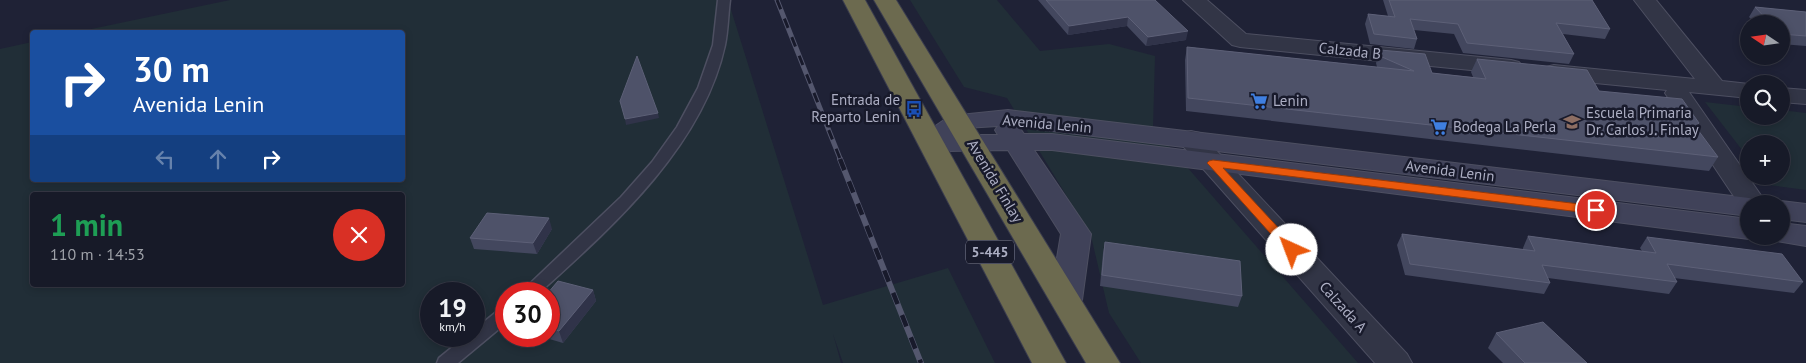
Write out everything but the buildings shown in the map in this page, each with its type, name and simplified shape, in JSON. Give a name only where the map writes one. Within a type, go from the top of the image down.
[{"type":"highway","name":"5-445","points":[[854,0],[932,141],[1050,363]]},
{"type":"highway","name":"Avenida Finlay","points":[[885,0],[1104,363]]},
{"type":"street","name":"Calzada B","points":[[1194,0],[1240,40],[1740,90]]},
{"type":"street","points":[[1645,0],[1715,88]]},
{"type":"street","points":[[1670,84],[1747,195]]},
{"type":"street","points":[[1790,96],[1806,97]]},
{"type":"street","name":"Avenida Lenin","points":[[932,141],[966,132],[1007,130],[1191,139],[1740,206]]},
{"type":"street","name":"Avenida Lenin","points":[[1007,130],[1052,142],[1740,228]]},
{"type":"street","points":[[1007,130],[1076,234],[1066,300]]},
{"type":"street","name":"Calzada A","points":[[1191,139],[1395,363]]},
{"type":"street","points":[[1790,211],[1806,213]]},
{"type":"street","points":[[1790,234],[1806,236]]},
{"type":"lane","points":[[541,282],[610,217],[654,168],[676,139],[693,112],[712,70],[721,32],[724,0]]},
{"type":"lane","points":[[446,363],[495,321]]},
{"type":"shaded area","points":[[230,0],[728,0],[823,305],[948,268],[995,363],[843,363],[833,334],[841,363],[0,363],[0,49],[30,42],[30,182],[405,182],[405,30],[87,30]]},
{"type":"shaded area","points":[[910,0],[997,0],[1040,51],[1109,44],[1155,56],[1153,128],[1358,363],[1141,363],[1109,313],[1091,236],[1007,98],[964,87]]},
{"type":"shaded area","points":[[1705,102],[1740,106],[1740,125],[1790,125],[1790,111],[1806,113],[1806,190],[1769,185],[1790,185],[1790,135],[1740,135],[1740,147]]},
{"type":"railway","points":[[777,0],[841,161]]},
{"type":"railway","points":[[840,159],[921,363]]},
{"type":"place","name":"Lenin","points":[[1259,101]]},
{"type":"place","name":"Entrada de Reparto Lenin","points":[[914,109]]},
{"type":"place","name":"Escuela Primaria Dr. Carlos J. Finlay","points":[[1572,122]]},
{"type":"place","name":"Bodega La Perla","points":[[1439,127]]},
{"type":"route","points":[[1292,250],[1213,163],[1596,210]]}]
